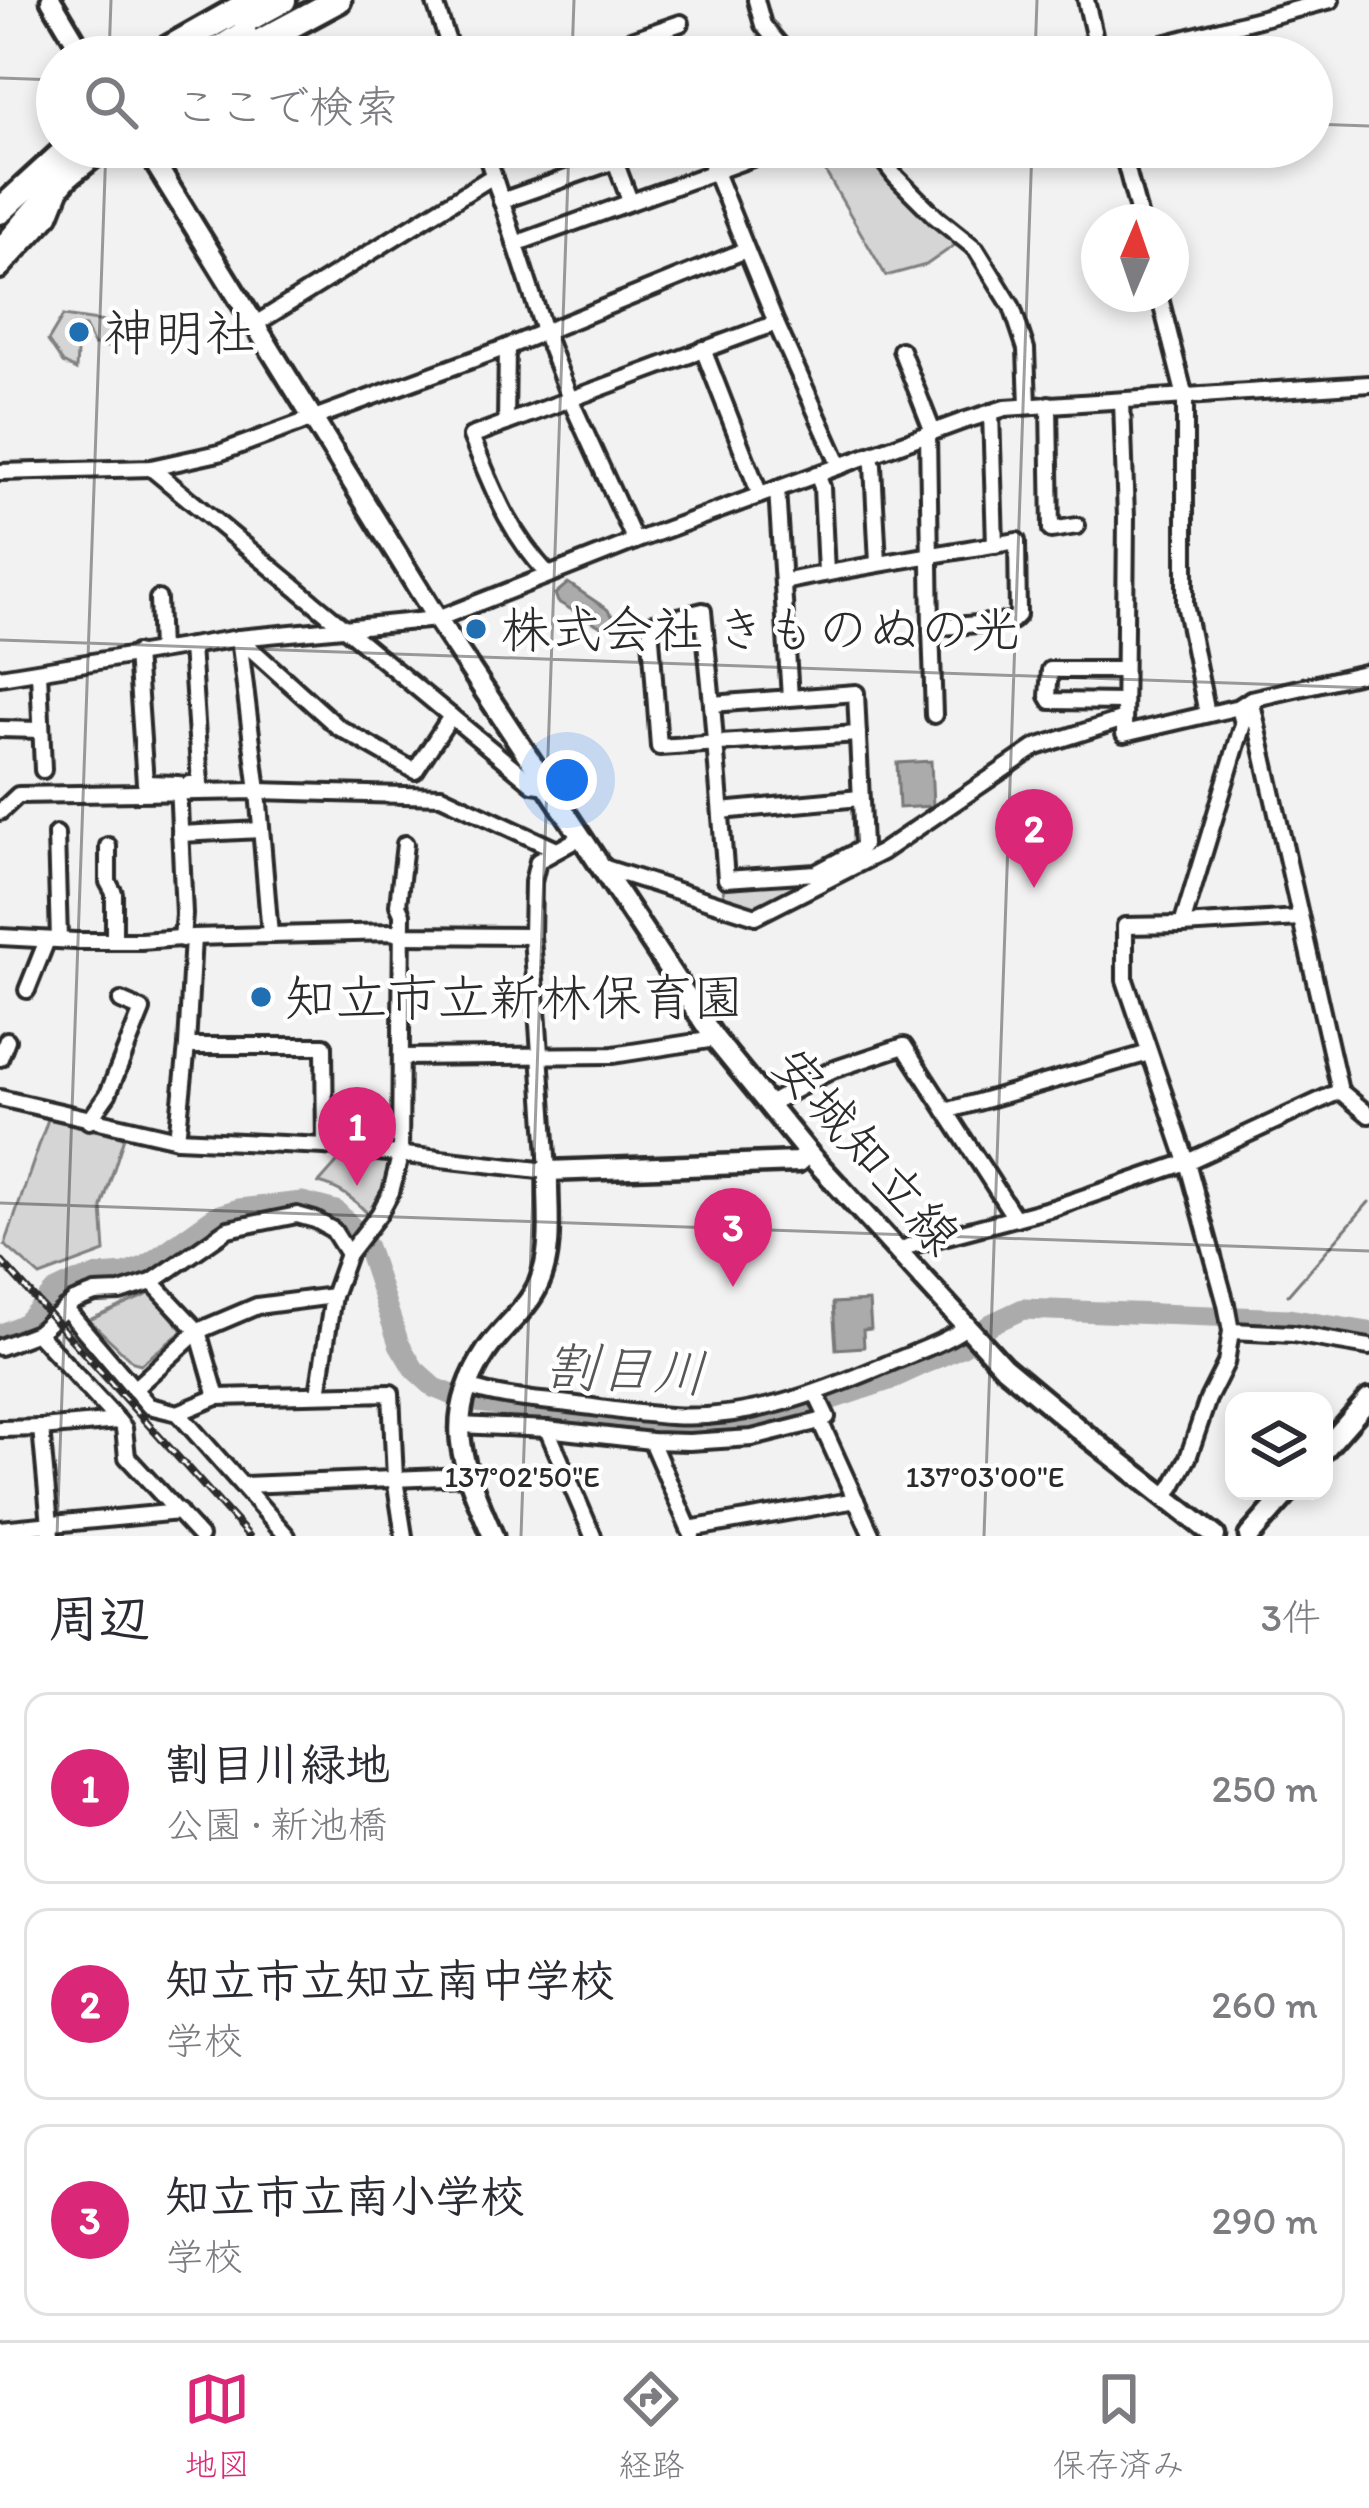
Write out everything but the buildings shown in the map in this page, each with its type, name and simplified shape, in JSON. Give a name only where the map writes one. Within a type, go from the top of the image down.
[{"type":"highway","points":[[191,36],[255,0]]},
{"type":"highway","points":[[221,36],[283,0]]},
{"type":"highway","points":[[240,36],[310,0]]},
{"type":"highway","points":[[271,36],[338,0]]},
{"type":"highway","points":[[0,190],[36,157]]},
{"type":"highway","points":[[0,212],[47,168]]},
{"type":"highway","points":[[0,231],[61,168]]},
{"type":"highway","points":[[0,253],[76,168]]},
{"type":"main road","points":[[51,0],[72,36]]},
{"type":"main road","name":"安城知立線","points":[[158,168],[437,619],[715,1039],[808,1153],[1004,1367],[1215,1536]]},
{"type":"main road","points":[[494,1536],[467,1476],[464,1404],[487,1350],[539,1285],[547,1256],[548,1171],[798,1162],[808,1153]]},
{"type":"main road","points":[[1333,1440],[1369,1399]]},
{"type":"main road","points":[[1249,1536],[1281,1500]]},
{"type":"street","points":[[434,0],[446,36]]},
{"type":"street","points":[[756,0],[773,36]]},
{"type":"street","points":[[1085,0],[1094,36]]},
{"type":"street","points":[[1194,36],[1331,0]]},
{"type":"street","points":[[643,36],[681,23]]},
{"type":"street","points":[[491,168],[544,332],[635,541]]},
{"type":"street","points":[[501,201],[594,168]]},
{"type":"street","points":[[617,168],[630,201]]},
{"type":"street","points":[[714,168],[840,466]]},
{"type":"street","points":[[515,244],[723,168]]},
{"type":"street","points":[[889,168],[976,250],[1012,307],[1026,349],[1028,406]]},
{"type":"street","points":[[1127,168],[1136,204]]},
{"type":"street","points":[[0,271],[51,216],[67,175]]},
{"type":"street","points":[[254,325],[493,176]]},
{"type":"street","points":[[0,472],[151,468],[219,453],[507,347],[746,250]]},
{"type":"street","points":[[1164,312],[1185,397],[1185,604],[1208,714]]},
{"type":"street","points":[[548,574],[509,525],[471,436],[776,323]]},
{"type":"street","points":[[506,423],[507,347]]},
{"type":"street","points":[[703,349],[760,495]]},
{"type":"street","points":[[901,350],[931,432],[934,715]]},
{"type":"street","points":[[0,677],[239,638],[437,619],[635,541],[991,412],[1049,404],[1369,384]]},
{"type":"street","points":[[1122,400],[1124,734],[1369,672]]},
{"type":"street","points":[[1049,404],[1052,530],[1077,526]]},
{"type":"street","points":[[991,412],[995,545]]},
{"type":"street","points":[[870,454],[878,563]]},
{"type":"street","points":[[151,468],[533,784],[547,786]]},
{"type":"street","points":[[817,475],[822,487],[826,573]]},
{"type":"street","points":[[777,489],[790,698]]},
{"type":"street","points":[[782,582],[1017,541],[1018,615],[1012,621],[931,628]]},
{"type":"street","points":[[158,598],[160,650]]},
{"type":"street","points":[[712,704],[856,693],[858,734],[862,845],[859,850],[816,873],[726,879],[721,812],[715,745],[704,611],[650,624],[659,747],[715,745],[858,734]]},
{"type":"street","points":[[239,638],[338,728],[415,771],[451,716]]},
{"type":"street","points":[[239,638],[270,935]]},
{"type":"street","points":[[136,653],[145,783],[178,789],[200,784],[191,646]]},
{"type":"street","points":[[1124,670],[1050,670],[1048,696],[1051,700],[1124,701]]},
{"type":"street","points":[[39,671],[43,770]]},
{"type":"street","points":[[1245,703],[1340,1091],[1369,1115]]},
{"type":"street","points":[[1182,925],[1243,724],[1245,703]]},
{"type":"street","points":[[602,867],[755,916],[883,852],[1036,747],[1124,719]]},
{"type":"street","points":[[0,729],[41,730]]},
{"type":"street","points":[[177,1139],[187,1046],[188,938],[178,789]]},
{"type":"street","points":[[0,812],[18,795],[178,789],[441,796],[556,850]]},
{"type":"street","points":[[721,812],[860,798]]},
{"type":"street","points":[[180,834],[261,830]]},
{"type":"street","points":[[27,990],[53,940],[56,834]]},
{"type":"street","points":[[2,1104],[177,1139],[325,1146],[548,1171],[532,935],[535,870],[538,861],[581,837]]},
{"type":"street","points":[[317,1394],[333,1297],[350,1251],[391,1192],[400,1156],[402,914],[398,905],[405,844]]},
{"type":"street","points":[[108,846],[115,940]]},
{"type":"street","points":[[1164,1498],[1188,1458],[1226,1363],[1231,1330],[1187,1162],[1125,980],[1125,926],[1300,918]]},
{"type":"street","points":[[0,937],[532,935]]},
{"type":"street","points":[[89,1121],[108,1094],[142,1010],[121,1001]]},
{"type":"street","points":[[402,1057],[613,1054],[715,1039]]},
{"type":"street","points":[[0,1058],[7,1040]]},
{"type":"street","points":[[187,1046],[324,1046],[325,1146]]},
{"type":"street","points":[[769,1104],[832,1070],[904,1046],[1015,1218]]},
{"type":"street","points":[[946,1112],[1149,1053]]},
{"type":"street","points":[[898,1252],[1053,1208],[1187,1162],[1340,1091]]},
{"type":"street","points":[[0,1347],[37,1333],[74,1301],[152,1282],[228,1229],[297,1215],[333,1230],[350,1251]]},
{"type":"street","points":[[152,1282],[198,1330],[217,1397]]},
{"type":"street","points":[[134,1389],[198,1330],[257,1306],[333,1297]]},
{"type":"street","points":[[65,1308],[149,1406],[178,1413],[286,1536]]},
{"type":"street","points":[[464,1404],[518,1397],[672,1417],[746,1412],[816,1394],[948,1340],[968,1326]]},
{"type":"street","points":[[1231,1330],[1293,1334],[1369,1347]]},
{"type":"street","points":[[37,1333],[118,1420],[124,1428],[127,1457],[200,1536]]},
{"type":"street","points":[[178,1413],[217,1397],[391,1393],[395,1479],[404,1536]]},
{"type":"street","points":[[816,1394],[872,1536]]},
{"type":"street","points":[[464,1404],[547,1429],[651,1441],[752,1438],[824,1419]]},
{"type":"street","points":[[0,1429],[118,1420]]},
{"type":"street","points":[[41,1429],[51,1531]]},
{"type":"street","points":[[547,1429],[593,1536]]},
{"type":"street","points":[[651,1441],[690,1532],[856,1500]]},
{"type":"street","points":[[244,1485],[467,1476]]},
{"type":"street","points":[[0,1529],[51,1531],[179,1512]]},
{"type":"shaded area","points":[[823,168],[888,168],[955,238],[955,245],[926,265],[886,276]]},
{"type":"shaded area","points":[[63,316],[112,323],[108,347],[94,345],[85,327],[74,326],[76,370],[63,363],[48,341]]},
{"type":"shaded area","points":[[568,583],[607,609],[614,624],[605,629],[558,602],[555,594]]},
{"type":"shaded area","points":[[931,761],[933,806],[899,808],[897,763]]},
{"type":"shaded area","points":[[814,877],[752,908],[724,900],[723,884]]},
{"type":"shaded area","points":[[48,1119],[124,1137],[102,1207],[105,1252],[40,1276],[5,1245]]},
{"type":"shaded area","points":[[343,1156],[385,1159],[391,1165],[385,1192],[369,1215],[346,1195],[319,1183]]},
{"type":"shaded area","points":[[151,1293],[183,1331],[141,1364],[133,1362],[89,1320]]},
{"type":"shaded area","points":[[869,1301],[871,1329],[863,1330],[864,1347],[836,1349],[833,1303]]},
{"type":"waterway","name":"割目川","points":[[0,1335],[26,1323],[54,1292],[75,1282],[146,1266],[216,1216],[302,1202],[336,1211],[367,1247],[399,1344],[414,1369],[435,1388],[468,1401],[582,1416],[678,1423],[775,1418],[889,1380],[963,1346],[991,1324],[1023,1309],[1289,1319],[1369,1332]]},
{"type":"waterway","points":[[1288,1295],[1369,1202]]},
{"type":"waterway","name":"割目川","points":[[1287,1311],[1289,1319]]},
{"type":"railway","points":[[0,1260],[249,1536]]},
{"type":"place","name":"神明社","points":[[79,332]]},
{"type":"place","name":"株式会社 きものぬの光","points":[[476,629]]},
{"type":"place","name":"知立市立知立南中学校","points":[[1034,888]]},
{"type":"place","name":"知立市立新林保育園","points":[[261,997]]},
{"type":"place","name":"割目川緑地","points":[[357,1186]]},
{"type":"place","name":"知立市立南小学校","points":[[733,1287]]}]
